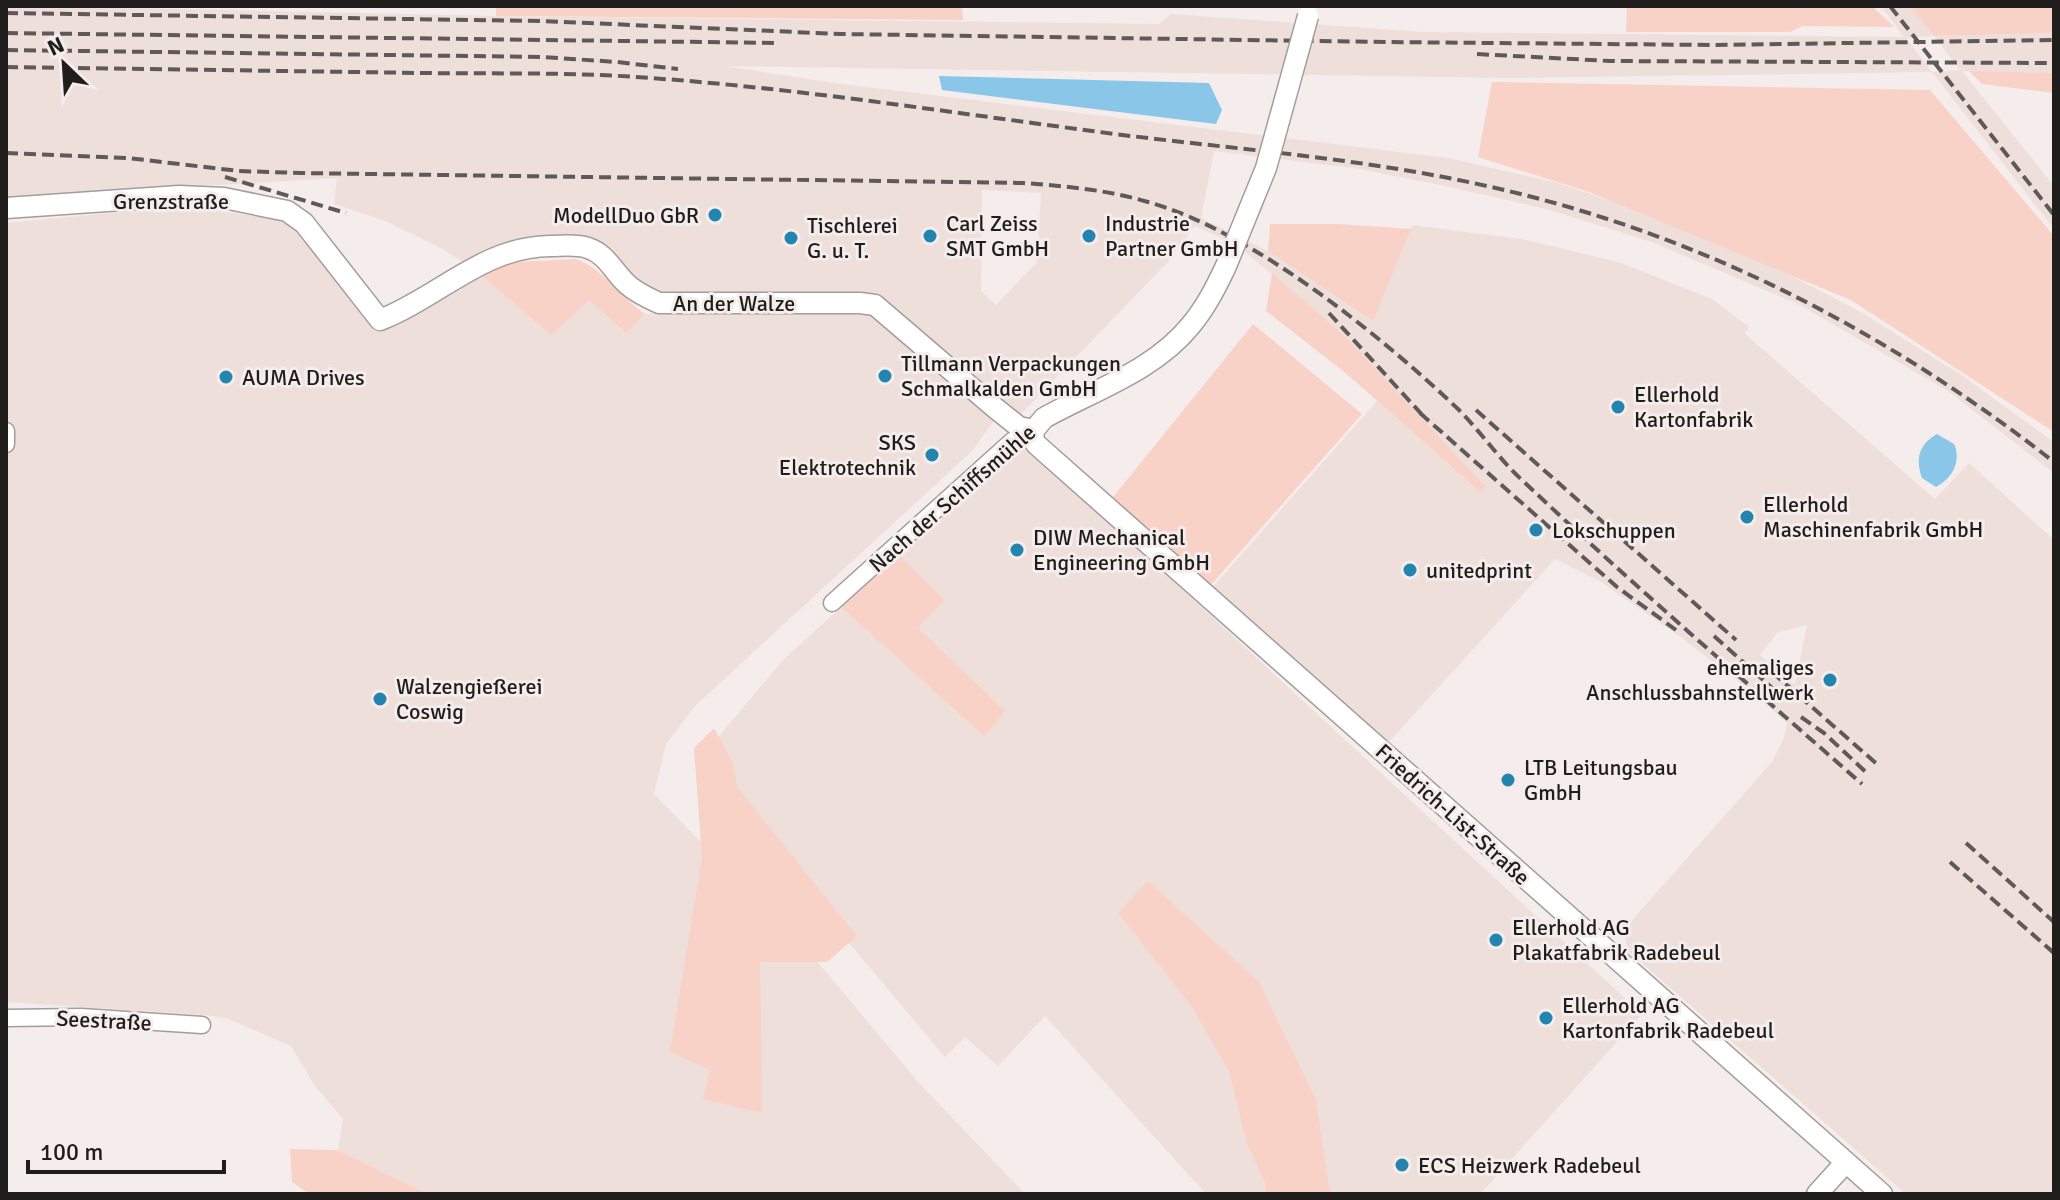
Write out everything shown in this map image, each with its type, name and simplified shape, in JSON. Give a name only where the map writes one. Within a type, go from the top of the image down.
[{"type":"street","name":"Nach der Schiffsmühle","points":[[832,603],[1012,441],[1034,430],[1044,418],[1135,372],[1172,345],[1190,327],[1226,266],[1266,168],[1310,11]]},
{"type":"street","name":"Grenzstraße","points":[[6,208],[179,196],[224,198],[287,211],[304,223],[380,320]]},
{"type":"street","name":"An der Walze","points":[[380,320],[406,310],[467,270],[498,255],[534,246],[588,248],[608,261],[627,284],[644,297],[659,303],[875,305],[1019,427],[1034,430]]},
{"type":"street","name":"Friedrich-List-Straße","points":[[1034,430],[1033,440],[1037,445],[1882,1194]]},
{"type":"street","points":[[6,431],[6,444]]},
{"type":"street","name":"Seestraße","points":[[6,1018],[81,1017],[202,1025]]},
{"type":"street","points":[[1817,1194],[1846,1162]]},
{"type":"shaded area","points":[[6,6],[1159,24],[1171,14],[1423,32],[1904,37],[1881,6],[1910,6],[1934,36],[1906,38],[1932,72],[1509,78],[725,66],[834,83],[1448,158],[1554,182],[1660,217],[1764,261],[1864,314],[1960,374],[2051,440],[2054,443],[2054,473],[1948,391],[1800,305],[1652,242],[1547,209],[1445,186],[1354,168],[1214,151],[1201,218],[1268,251],[1373,320],[1412,225],[1527,240],[1621,263],[1712,299],[1749,327],[1745,334],[1935,499],[1969,463],[2054,540],[2054,1194],[1906,1194],[1628,951],[1625,937],[1628,925],[1772,762],[1784,738],[1787,723],[1682,638],[1601,582],[1555,559],[1387,744],[1211,589],[1377,401],[1480,492],[1348,339],[1236,244],[1195,226],[1166,264],[1021,414],[1013,415],[892,308],[664,296],[557,237],[509,241],[486,249],[465,263],[383,220],[334,204],[337,178],[6,200]],"holes":[[[982,190],[1041,193],[1037,262],[996,305],[981,291]],[[1807,625],[1795,684],[1760,655],[1778,632]]]},
{"type":"shaded area","points":[[496,6],[932,6],[962,7],[963,20],[496,16]]},
{"type":"shaded area","points":[[1627,6],[1872,6],[1894,27],[1803,26],[1790,32],[1626,32]]},
{"type":"shaded area","points":[[1910,6],[2054,6],[2054,33],[1934,36]]},
{"type":"shaded area","points":[[2054,33],[2054,74],[1962,71],[2054,186],[2054,229],[1932,72],[1960,70],[1934,36]]},
{"type":"shaded area","points":[[1969,71],[2054,73],[2054,93],[1982,84]]},
{"type":"shaded area","points":[[1492,82],[1930,90],[2054,236],[2054,432],[1851,300],[1589,192],[1478,157]]},
{"type":"shaded area","points":[[207,209],[278,220],[305,235],[391,324],[419,314],[480,274],[589,300],[626,333],[645,314],[882,313],[996,418],[972,451],[695,706],[666,744],[654,794],[821,966],[918,1082],[1025,1194],[427,1194],[338,1150],[343,1119],[315,1086],[291,1046],[226,1018],[6,1002],[6,223],[142,210]]},
{"type":"shaded area","points":[[1270,224],[1339,224],[1411,229],[1373,321],[1268,251]]},
{"type":"shaded area","points":[[575,259],[594,268],[645,314],[626,333],[589,300],[551,335],[480,274],[516,262]]},
{"type":"shaded area","points":[[1272,273],[1348,339],[1485,486],[1480,492],[1348,375],[1266,311]]},
{"type":"shaded area","points":[[1253,324],[1362,414],[1209,587],[1109,502]]},
{"type":"shaded area","points":[[1015,442],[1029,448],[1642,1014],[1482,1192],[1484,1194],[1206,1194],[1045,1016],[998,1066],[965,1037],[945,1057],[697,762],[784,659],[972,489]]},
{"type":"shaded area","points":[[897,553],[945,600],[918,628],[1005,711],[984,736],[839,605]]},
{"type":"shaded area","points":[[714,728],[734,765],[737,787],[857,936],[827,962],[760,962],[762,1113],[703,1099],[710,1070],[670,1052],[702,858],[694,748]]},
{"type":"shaded area","points":[[1148,881],[1259,982],[1316,1100],[1330,1194],[1265,1194],[1266,1184],[1247,1144],[1229,1071],[1190,1004],[1118,913]]},
{"type":"shaded area","points":[[290,1149],[338,1150],[427,1194],[309,1194],[292,1182]]},
{"type":"water","points":[[939,76],[1209,83],[1222,110],[1216,124],[942,90]]},
{"type":"water","points":[[1937,434],[1954,444],[1957,457],[1951,474],[1936,487],[1922,478],[1919,458],[1922,447]]},
{"type":"railway","points":[[1890,6],[2054,215]]},
{"type":"railway","points":[[6,13],[540,21],[841,34],[1385,42],[1714,45],[2054,40]]},
{"type":"railway","points":[[6,33],[778,43]]},
{"type":"railway","points":[[6,50],[543,57],[678,69]]},
{"type":"railway","points":[[1477,54],[1610,61],[2054,63]]},
{"type":"railway","points":[[6,67],[556,74],[693,81],[1330,159],[1473,183],[1631,227],[1780,289],[1851,326],[1920,368],[2054,462]]},
{"type":"railway","points":[[6,153],[128,158],[239,171],[300,173],[1023,183],[1070,187],[1148,202],[1188,216],[1229,236],[1313,289],[1353,319],[1458,409],[1514,473],[1564,520],[1862,784]]},
{"type":"railway","points":[[225,177],[346,213]]},
{"type":"railway","points":[[1329,313],[1426,419]]},
{"type":"railway","points":[[1476,410],[1736,640]]},
{"type":"railway","points":[[1420,413],[1617,587],[1676,630]]},
{"type":"railway","points":[[1714,636],[1780,695]]},
{"type":"railway","points":[[1772,672],[1878,765]]},
{"type":"railway","points":[[1801,717],[1824,733],[1868,774]]},
{"type":"railway","points":[[1966,843],[2054,922]]},
{"type":"railway","points":[[1950,862],[2054,953]]},
{"type":"place","name":"ModellDuo GbR","points":[[715,215]]},
{"type":"place","name":"Carl Zeiss SMT GmbH","points":[[930,236]]},
{"type":"place","name":"Industrie Partner GmbH","points":[[1089,236]]},
{"type":"place","name":"Tischlerei G. u. T.","points":[[791,238]]},
{"type":"place","name":"Tillmann Verpackungen Schmalkalden GmbH","points":[[885,376]]},
{"type":"place","name":"AUMA Drives","points":[[226,377]]},
{"type":"place","name":"Ellerhold Kartonfabrik","points":[[1618,407]]},
{"type":"place","name":"SKS Elektrotechnik","points":[[932,455]]},
{"type":"place","name":"Ellerhold Maschinenfabrik GmbH","points":[[1747,517]]},
{"type":"place","name":"Lokschuppen","points":[[1536,530]]},
{"type":"place","name":"DIW Mechanical Engineering GmbH","points":[[1017,550]]},
{"type":"place","name":"unitedprint","points":[[1410,570]]},
{"type":"place","name":"ehemaliges Anschlussbahnstellwerk","points":[[1830,680]]},
{"type":"place","name":"Walzengießerei Coswig","points":[[380,699]]},
{"type":"place","name":"LTB Leitungsbau GmbH","points":[[1508,780]]},
{"type":"place","name":"Ellerhold AG Plakatfabrik Radebeul","points":[[1496,940]]},
{"type":"place","name":"Ellerhold AG Kartonfabrik Radebeul","points":[[1546,1018]]},
{"type":"place","name":"ECS Heizwerk Radebeul","points":[[1402,1165]]}]
